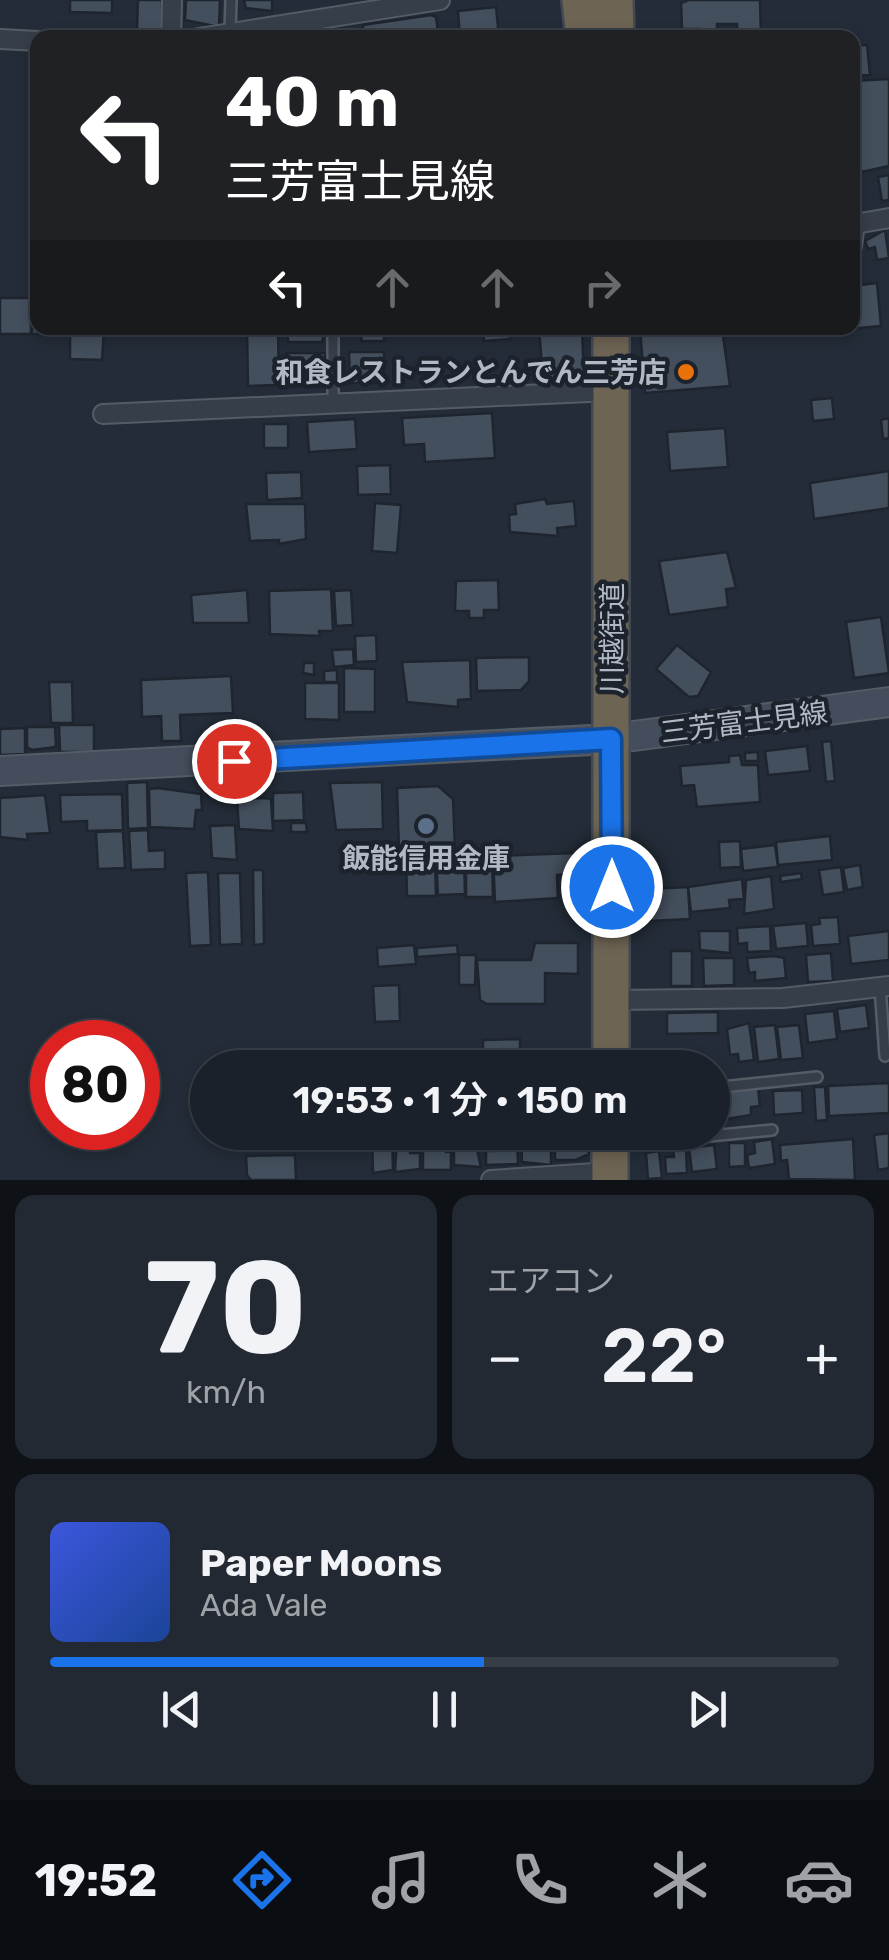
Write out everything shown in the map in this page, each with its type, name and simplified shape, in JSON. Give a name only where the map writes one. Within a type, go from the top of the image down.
[{"type":"highway","points":[[580,0],[583,30]]},
{"type":"highway","points":[[615,0],[616,30]]},
{"type":"highway","name":"川越街道","points":[[611,335],[611,1050]]},
{"type":"main road","name":"三芳富士見線","points":[[0,771],[611,739],[889,702]]},
{"type":"street","points":[[171,30],[172,0]]},
{"type":"street","points":[[255,30],[440,0]]},
{"type":"street","points":[[0,39],[30,41]]},
{"type":"street","points":[[860,223],[889,218]]},
{"type":"street","points":[[102,414],[611,391]]},
{"type":"street","points":[[612,1000],[783,998],[884,986]]},
{"type":"street","points":[[491,1180],[610,1158]]},
{"type":"lane","points":[[230,0],[230,30]]},
{"type":"lane","points":[[333,335],[334,404]]},
{"type":"lane","points":[[884,986],[884,1056]]},
{"type":"lane","points":[[730,1086],[817,1077]]},
{"type":"lane","points":[[610,1158],[772,1130]]},
{"type":"building","points":[[70,0],[112,0],[112,13],[70,12]]},
{"type":"building","points":[[138,0],[162,0],[162,30],[137,29]]},
{"type":"building","points":[[186,0],[220,0],[219,27],[185,20]]},
{"type":"building","points":[[244,0],[272,0],[272,11],[246,8]]},
{"type":"building","points":[[760,0],[761,30],[737,30],[737,24],[717,24],[717,30],[682,29],[681,3]]},
{"type":"building","points":[[496,7],[498,30],[459,30],[458,11]]},
{"type":"building","points":[[431,15],[436,17],[438,30],[363,30],[363,25]]},
{"type":"building","points":[[860,45],[867,45],[870,75],[860,76]]},
{"type":"building","points":[[889,79],[889,166],[860,172],[860,81]]},
{"type":"building","points":[[889,175],[889,200],[882,201],[878,177]]},
{"type":"building","points":[[885,230],[889,258],[877,260],[875,247],[868,249],[865,241]]},
{"type":"building","points":[[877,283],[881,326],[860,328],[860,285]]},
{"type":"building","points":[[0,298],[30,298],[30,334],[0,334]]},
{"type":"building","points":[[70,335],[104,335],[102,360],[70,359]]},
{"type":"building","points":[[247,335],[278,335],[279,385],[248,386]]},
{"type":"building","points":[[288,335],[324,335],[322,342],[288,342]]},
{"type":"building","points":[[362,335],[384,335],[384,341],[361,341]]},
{"type":"building","points":[[484,335],[510,335],[510,339],[484,341]]},
{"type":"building","points":[[540,335],[582,335],[584,378],[543,379]]},
{"type":"building","name":"和食レストランとんでん三芳店","points":[[641,335],[723,335],[730,386],[645,393]]},
{"type":"building","points":[[349,352],[384,352],[384,383],[350,383]]},
{"type":"building","points":[[287,353],[325,353],[325,374],[287,374]]},
{"type":"building","points":[[832,398],[834,419],[813,421],[811,400]]},
{"type":"building","points":[[492,413],[495,458],[425,462],[424,444],[404,445],[402,418]]},
{"type":"building","points":[[889,418],[889,438],[883,439],[881,420]]},
{"type":"building","points":[[355,419],[357,449],[309,452],[307,422]]},
{"type":"building","points":[[264,424],[288,424],[288,448],[264,448]]},
{"type":"building","points":[[725,428],[728,467],[670,471],[667,432]]},
{"type":"building","points":[[390,465],[391,494],[358,495],[357,466]]},
{"type":"building","points":[[889,471],[889,508],[814,519],[810,483]]},
{"type":"building","points":[[301,472],[302,498],[267,500],[266,473]]},
{"type":"building","points":[[545,499],[547,504],[574,501],[576,526],[557,528],[558,536],[510,532],[509,515],[516,514],[515,504]]},
{"type":"building","points":[[375,503],[401,505],[397,553],[372,551]]},
{"type":"building","points":[[246,504],[305,504],[306,539],[279,544],[279,540],[250,541]]},
{"type":"building","points":[[727,552],[736,588],[726,589],[728,607],[669,615],[659,561]]},
{"type":"building","points":[[498,580],[499,610],[484,610],[484,618],[469,618],[469,611],[455,611],[456,581]]},
{"type":"building","points":[[331,589],[333,631],[319,631],[320,636],[270,634],[269,591]]},
{"type":"building","points":[[247,590],[249,623],[193,623],[191,595]]},
{"type":"building","points":[[351,590],[353,625],[336,626],[334,591]]},
{"type":"building","points":[[881,617],[889,673],[854,678],[846,622]]},
{"type":"building","points":[[376,635],[377,661],[356,662],[355,636]]},
{"type":"building","points":[[677,645],[711,672],[698,696],[689,697],[656,669]]},
{"type":"building","points":[[353,649],[354,665],[334,667],[332,650]]},
{"type":"building","points":[[529,657],[529,681],[521,690],[477,691],[476,658]]},
{"type":"building","points":[[470,660],[471,699],[458,700],[458,707],[407,702],[402,662]]},
{"type":"building","points":[[304,663],[314,663],[314,675],[303,673]]},
{"type":"building","points":[[344,668],[375,669],[375,712],[344,712]]},
{"type":"building","points":[[337,670],[337,682],[324,682],[324,671]]},
{"type":"building","points":[[231,676],[233,713],[180,715],[181,741],[162,741],[161,716],[142,717],[141,680]]},
{"type":"building","points":[[49,682],[72,682],[73,723],[51,723]]},
{"type":"building","points":[[305,683],[339,683],[339,720],[305,719]]},
{"type":"building","points":[[59,725],[94,725],[94,752],[60,752]]},
{"type":"building","points":[[27,727],[55,727],[56,747],[27,747]]},
{"type":"building","points":[[25,728],[25,754],[0,755],[0,729]]},
{"type":"building","points":[[831,741],[835,781],[826,782],[822,742]]},
{"type":"building","points":[[807,746],[810,771],[768,775],[765,751]]},
{"type":"building","points":[[758,752],[758,761],[745,761],[745,753]]},
{"type":"building","points":[[740,755],[742,765],[758,765],[760,802],[697,807],[694,785],[682,786],[680,766],[729,762],[729,756]]},
{"type":"building","points":[[147,782],[148,828],[128,829],[127,783]]},
{"type":"building","points":[[382,782],[383,829],[336,830],[330,783]]},
{"type":"building","name":"飯能信用金庫","points":[[438,786],[453,799],[455,849],[399,851],[397,788]]},
{"type":"building","points":[[149,789],[201,794],[202,810],[196,810],[194,829],[150,827]]},
{"type":"building","points":[[303,792],[304,820],[273,821],[273,793]]},
{"type":"building","points":[[122,794],[123,830],[87,831],[87,821],[61,822],[60,795]]},
{"type":"building","points":[[45,795],[50,833],[27,834],[28,840],[0,837],[0,798]]},
{"type":"building","points":[[237,799],[271,799],[273,831],[239,829]]},
{"type":"building","points":[[291,823],[306,823],[307,832],[291,832]]},
{"type":"building","points":[[235,825],[237,860],[212,858],[210,826]]},
{"type":"building","points":[[148,830],[149,851],[165,850],[165,869],[131,870],[129,831]]},
{"type":"building","points":[[123,831],[125,868],[98,869],[96,832]]},
{"type":"building","points":[[830,836],[832,860],[778,865],[776,842]]},
{"type":"building","points":[[740,841],[741,867],[720,868],[719,842]]},
{"type":"building","points":[[775,845],[778,867],[743,871],[741,849]]},
{"type":"building","points":[[366,847],[385,847],[386,857],[367,858]]},
{"type":"building","points":[[575,853],[577,874],[557,875],[558,898],[495,902],[493,856]]},
{"type":"building","points":[[435,858],[436,896],[407,896],[406,859]]},
{"type":"building","points":[[436,859],[464,859],[465,894],[438,895]]},
{"type":"building","points":[[466,861],[492,861],[493,897],[466,897]]},
{"type":"building","points":[[860,865],[863,887],[847,890],[843,868]]},
{"type":"building","points":[[841,867],[844,892],[823,895],[819,870]]},
{"type":"building","points":[[253,870],[263,870],[264,944],[254,945]]},
{"type":"building","points":[[208,872],[211,945],[190,946],[186,873]]},
{"type":"building","points":[[218,873],[240,873],[242,944],[220,945]]},
{"type":"building","points":[[801,873],[802,879],[781,882],[780,876]]},
{"type":"building","points":[[771,876],[774,909],[744,914],[746,880]]},
{"type":"building","points":[[742,879],[744,899],[729,900],[730,908],[691,912],[688,887]]},
{"type":"building","points":[[688,887],[690,919],[649,921],[647,889]]},
{"type":"building","points":[[838,917],[840,944],[813,946],[811,925],[820,924],[819,918]]},
{"type":"building","points":[[806,923],[808,946],[776,949],[773,926]]},
{"type":"building","points":[[770,926],[771,951],[747,952],[747,943],[738,944],[737,928]]},
{"type":"building","points":[[699,931],[730,931],[730,953],[700,950]]},
{"type":"building","points":[[889,931],[889,960],[851,964],[848,936]]},
{"type":"building","points":[[535,943],[578,943],[578,974],[545,973],[545,1004],[487,1004],[480,1000],[477,960],[531,960]]},
{"type":"building","points":[[414,945],[416,964],[378,967],[377,948]]},
{"type":"building","points":[[457,945],[458,954],[417,957],[417,948]]},
{"type":"building","points":[[671,951],[692,951],[692,986],[671,986]]},
{"type":"building","points":[[831,953],[833,981],[808,982],[806,955]]},
{"type":"building","points":[[459,955],[476,955],[475,985],[459,985]]},
{"type":"building","points":[[703,958],[734,958],[734,985],[704,986]]},
{"type":"building","points":[[747,958],[784,958],[786,978],[755,981],[755,972],[749,973]]},
{"type":"building","points":[[399,985],[400,1021],[375,1022],[373,986]]},
{"type":"building","points":[[866,1005],[869,1028],[840,1032],[837,1009]]},
{"type":"building","points":[[834,1011],[837,1039],[808,1043],[805,1014]]},
{"type":"building","points":[[718,1012],[718,1033],[667,1034],[667,1013]]},
{"type":"building","points":[[749,1023],[754,1060],[739,1062],[738,1054],[730,1055],[727,1029]]},
{"type":"building","points":[[775,1025],[779,1059],[758,1062],[754,1027]]},
{"type":"building","points":[[799,1025],[803,1058],[781,1060],[777,1027]]},
{"type":"building","points":[[520,1039],[520,1050],[483,1050],[483,1040]]},
{"type":"building","points":[[889,1083],[889,1113],[829,1116],[828,1086]]},
{"type":"building","points":[[814,1087],[825,1087],[827,1120],[816,1121]]},
{"type":"building","points":[[758,1088],[760,1106],[751,1107],[751,1115],[730,1118],[730,1090]]},
{"type":"building","points":[[802,1090],[803,1113],[774,1115],[773,1091]]},
{"type":"building","points":[[889,1133],[889,1168],[878,1170],[874,1135]]},
{"type":"building","points":[[772,1139],[775,1164],[749,1168],[747,1155],[755,1153],[754,1142]]},
{"type":"building","points":[[853,1139],[855,1180],[789,1179],[787,1160],[781,1161],[780,1145]]},
{"type":"building","points":[[730,1143],[745,1143],[745,1166],[729,1167]]},
{"type":"building","points":[[372,1150],[392,1150],[393,1170],[373,1173]]},
{"type":"building","points":[[396,1150],[420,1153],[420,1169],[395,1172]]},
{"type":"building","points":[[423,1150],[451,1151],[451,1170],[423,1170]]},
{"type":"building","points":[[454,1150],[477,1150],[481,1167],[454,1165]]},
{"type":"building","points":[[518,1150],[518,1164],[486,1165],[486,1151]]},
{"type":"building","points":[[522,1150],[551,1150],[551,1165],[522,1162]]},
{"type":"building","points":[[555,1150],[588,1150],[589,1154],[576,1160],[555,1160]]},
{"type":"building","points":[[673,1150],[686,1150],[687,1173],[666,1174],[665,1157],[674,1157]]},
{"type":"building","points":[[689,1150],[715,1150],[717,1169],[692,1172]]},
{"type":"building","points":[[659,1151],[662,1178],[648,1179],[646,1153]]},
{"type":"building","points":[[295,1155],[296,1180],[251,1180],[247,1175],[246,1156]]},
{"type":"place","name":"和食レストランとんでん三芳店","points":[[686,372]]},
{"type":"place","name":"飯能信用金庫","points":[[426,826]]},
{"type":"route","points":[[234,761],[611,739],[612,887]]}]
